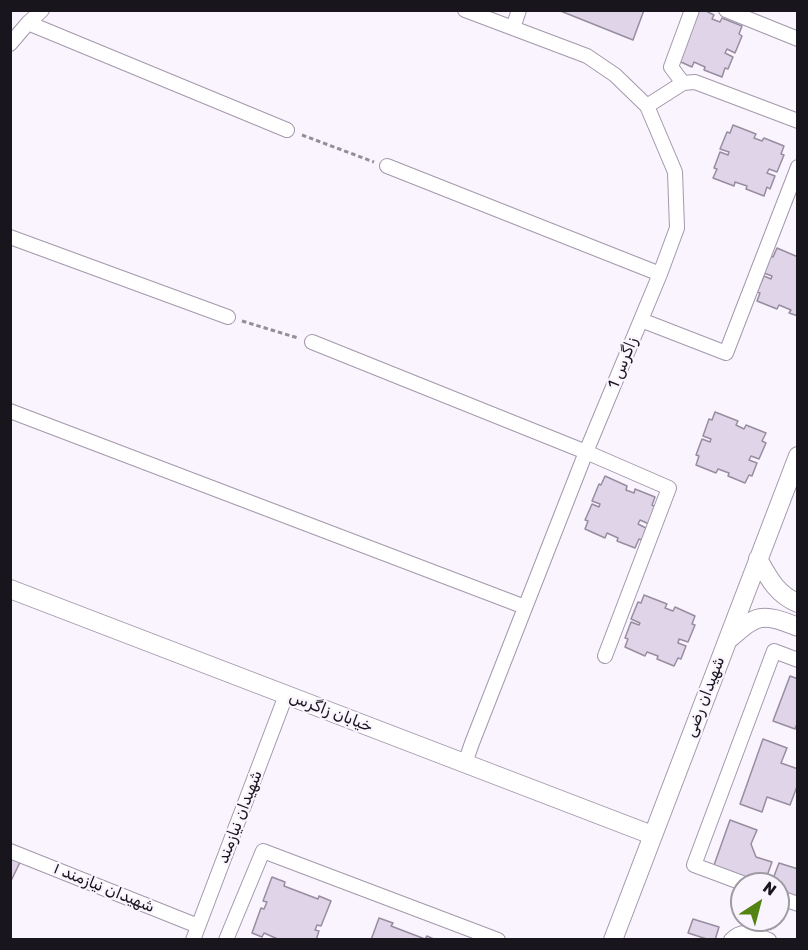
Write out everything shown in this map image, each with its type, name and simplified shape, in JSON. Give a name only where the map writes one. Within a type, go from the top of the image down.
[{"type":"street","points":[[10,44],[42,10]]},
{"type":"street","name":"زاگرس 1","points":[[465,10],[587,56],[615,75],[647,106],[675,172],[677,228],[586,452],[465,763]]},
{"type":"street","points":[[513,28],[519,10]]},
{"type":"street","points":[[683,83],[671,67],[692,10]]},
{"type":"street","points":[[726,10],[798,39]]},
{"type":"street","points":[[28,23],[287,130]]},
{"type":"street","points":[[647,106],[683,83],[695,82],[798,121]]},
{"type":"street","points":[[387,166],[660,274]]},
{"type":"street","points":[[641,320],[726,353],[798,167]]},
{"type":"street","points":[[10,237],[228,316]]},
{"type":"street","points":[[312,342],[586,452],[669,488],[605,656]]},
{"type":"street","points":[[10,411],[525,607]]},
{"type":"street","name":"شهیدان رضی","points":[[613,939],[798,456]]},
{"type":"street","points":[[726,641],[749,622],[763,616],[790,624],[795,602],[778,591],[758,559]]},
{"type":"street","name":"خیابان زاگرس","points":[[10,589],[652,835]]},
{"type":"street","points":[[730,878],[694,865],[774,651],[798,660]]},
{"type":"street","name":"شهیدان نیازمند","points":[[193,939],[286,695]]},
{"type":"street","name":"شهیدان نیازمند ۱","points":[[10,851],[198,926]]},
{"type":"street","points":[[226,939],[263,851],[498,939]]},
{"type":"street","points":[[732,939],[736,935],[747,932],[769,939]]},
{"type":"path","points":[[287,130],[387,166]]},
{"type":"path","points":[[228,316],[312,342]]},
{"type":"building","points":[[558,10],[644,10],[633,40]]},
{"type":"building","points":[[689,10],[704,10],[714,15],[712,19],[720,22],[722,18],[742,26],[739,34],[742,36],[735,53],[727,49],[725,53],[733,57],[722,77],[704,70],[705,67],[694,62],[692,67],[672,58]]},
{"type":"building","points":[[733,125],[756,134],[754,138],[762,141],[764,138],[784,146],[781,154],[784,155],[777,172],[769,169],[767,173],[775,176],[770,189],[767,187],[764,196],[746,189],[747,186],[735,182],[734,186],[713,178],[720,152],[728,155],[729,152],[720,149],[727,132],[730,133]]},
{"type":"building","points":[[777,248],[798,257],[798,316],[789,313],[791,310],[779,305],[777,309],[757,301],[760,293],[757,292],[764,276],[771,279],[772,276],[764,273]]},
{"type":"building","points":[[715,412],[738,421],[736,425],[744,429],[746,425],[766,433],[762,441],[766,443],[759,459],[751,456],[749,460],[757,463],[752,476],[749,475],[745,483],[728,476],[729,473],[718,469],[716,473],[696,465],[699,456],[696,455],[702,439],[710,442],[711,439],[703,436],[709,419],[712,420]]},
{"type":"building","points":[[605,476],[627,486],[626,490],[634,493],[635,489],[655,497],[652,505],[656,507],[649,524],[640,520],[638,524],[646,528],[642,540],[639,539],[635,548],[617,541],[618,538],[607,533],[605,538],[585,529],[588,521],[585,520],[592,504],[599,507],[600,504],[592,501]]},
{"type":"building","points":[[644,595],[667,604],[665,608],[673,611],[675,607],[695,616],[692,624],[695,625],[688,642],[679,639],[678,643],[686,646],[681,659],[678,658],[674,666],[657,659],[658,656],[647,652],[645,656],[625,647],[628,639],[625,638],[631,622],[639,625],[640,623],[631,619],[638,602],[641,603]]},
{"type":"building","points":[[790,676],[798,679],[798,721],[795,729],[773,721]]},
{"type":"building","points":[[763,739],[787,748],[781,763],[798,769],[798,784],[790,805],[767,797],[762,812],[740,804]]},
{"type":"building","points":[[730,820],[757,830],[751,844],[756,857],[772,862],[768,872],[730,872],[730,874],[713,868]]},
{"type":"building","points":[[10,851],[23,856],[10,883]]},
{"type":"building","points":[[779,863],[798,869],[798,897],[790,894],[790,872],[776,872]]},
{"type":"building","points":[[272,877],[285,882],[284,886],[318,899],[319,896],[331,901],[321,926],[317,925],[315,930],[319,931],[316,940],[280,940],[264,933],[262,937],[252,933],[261,908],[264,909],[267,902],[263,901]]},
{"type":"building","points":[[379,918],[393,923],[391,926],[425,939],[427,936],[436,940],[371,940]]},
{"type":"building","points":[[693,919],[719,927],[715,940],[688,933]]}]
